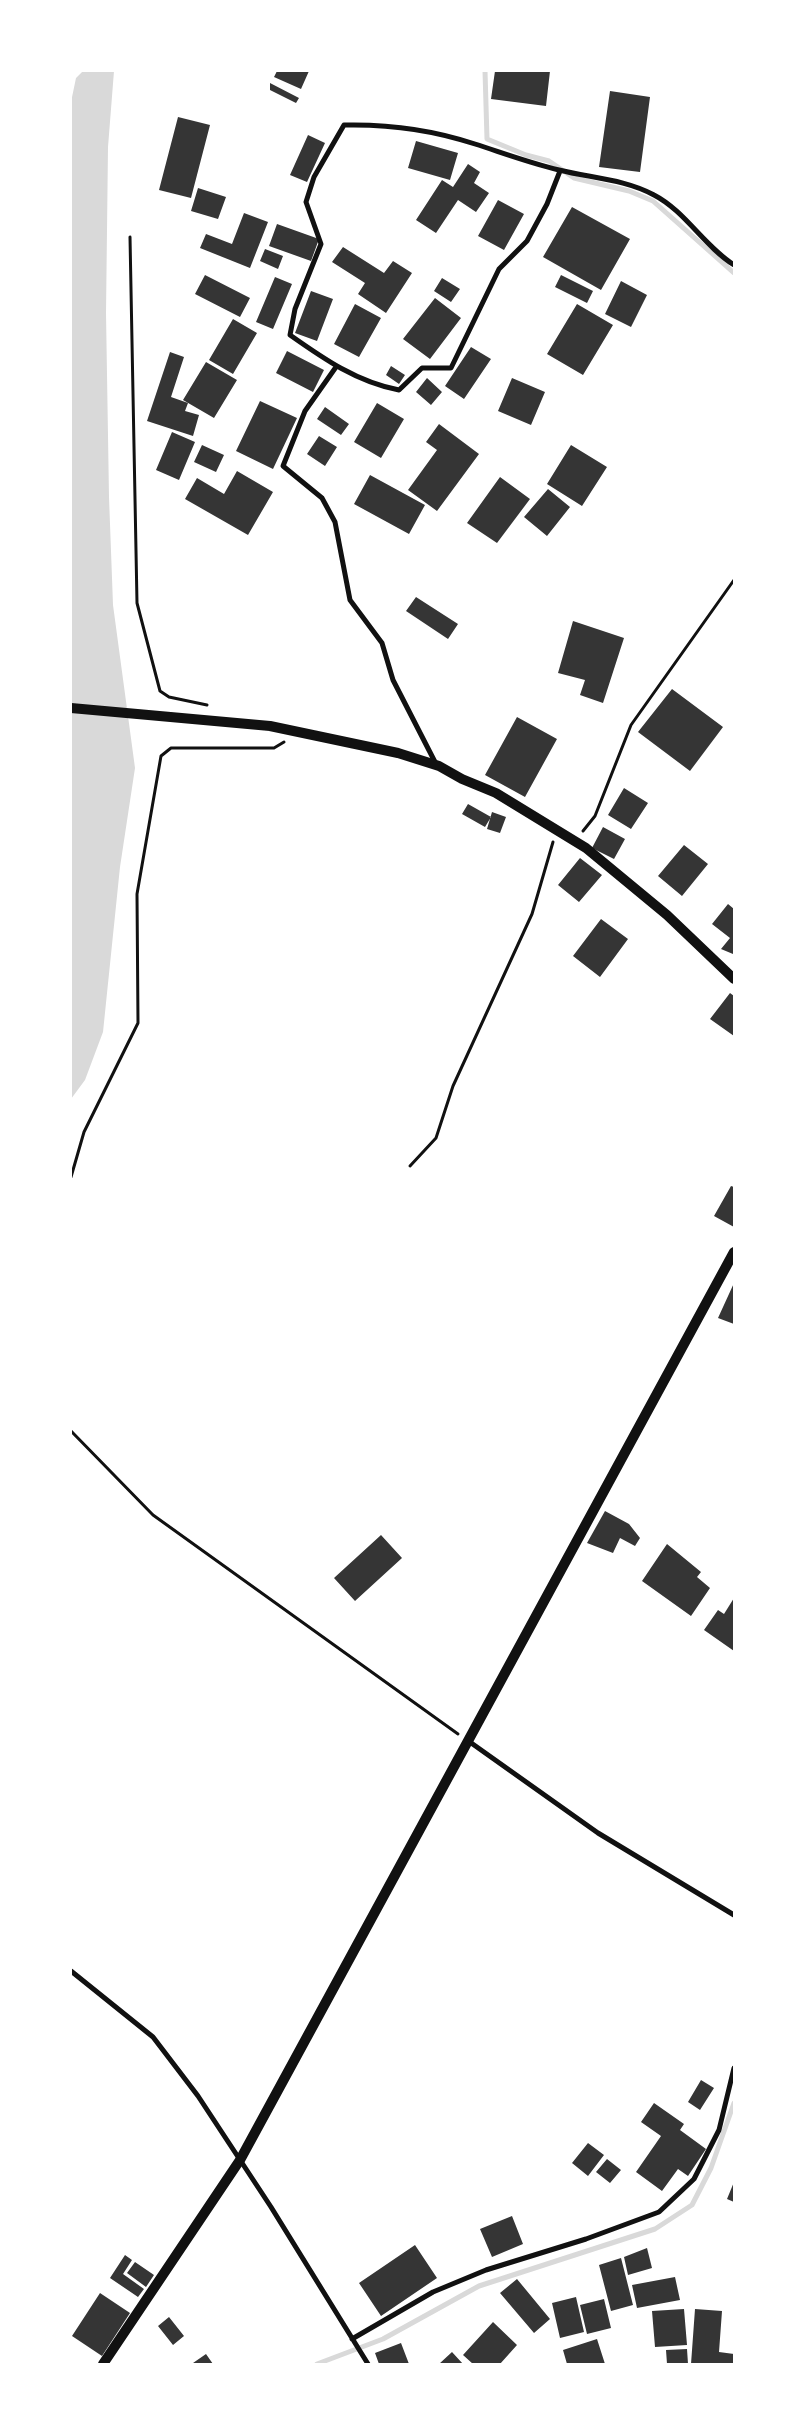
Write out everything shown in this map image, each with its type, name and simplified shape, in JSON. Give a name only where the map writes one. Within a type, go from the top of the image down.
[{"type":"main road","points":[[71,708],[164,718],[270,726],[398,753],[439,766],[462,779],[496,793],[609,864],[667,915],[734,979]]},
{"type":"main road","points":[[102,2364],[240,2160],[734,1252]]},
{"type":"street","points":[[560,171],[547,204],[527,241],[499,268],[451,368],[422,368],[399,390],[379,386],[336,367],[290,335],[295,309],[321,244],[306,202],[314,177],[344,124],[381,124],[448,136],[560,171],[635,185],[656,196],[700,237],[734,265]]},
{"type":"street","points":[[336,367],[305,410],[283,466],[322,498],[335,522],[350,600],[382,642],[393,680],[432,759],[439,766]]},
{"type":"street","points":[[467,1740],[598,1833],[734,1915]]},
{"type":"street","points":[[71,1971],[152,2037],[198,2096],[367,2361]]},
{"type":"street","points":[[353,2341],[433,2292],[478,2274],[586,2239],[659,2212],[694,2179],[719,2130],[734,2068]]},
{"type":"path","points":[[575,841],[595,816],[631,724],[734,580]]},
{"type":"path","points":[[410,1166],[436,1138],[453,1086],[532,914],[557,830]]},
{"type":"path","points":[[71,1431],[153,1515],[467,1740]]},
{"type":"shaded area","points":[[83,71],[114,71],[108,147],[106,313],[109,497],[113,605],[135,768],[120,867],[103,1032],[85,1080],[71,1099],[71,102],[76,78]]},
{"type":"building","points":[[277,71],[309,71],[301,89],[274,77]]},
{"type":"building","points":[[495,71],[550,71],[546,106],[491,99]]},
{"type":"building","points":[[270,83],[299,98],[296,103],[270,90]]},
{"type":"building","points":[[610,91],[650,97],[640,172],[599,167]]},
{"type":"building","points":[[178,117],[210,125],[191,198],[159,190]]},
{"type":"building","points":[[308,135],[325,143],[307,182],[290,175]]},
{"type":"building","points":[[416,141],[458,153],[450,180],[408,168]]},
{"type":"building","points":[[468,164],[480,172],[474,183],[489,193],[476,212],[458,200],[436,233],[416,220],[442,180],[453,187]]},
{"type":"building","points":[[198,188],[226,197],[218,219],[191,211]]},
{"type":"building","points":[[498,200],[524,214],[504,250],[478,236]]},
{"type":"building","points":[[572,207],[630,239],[601,290],[543,257]]},
{"type":"building","points":[[244,213],[268,222],[250,268],[200,248],[206,234],[232,244]]},
{"type":"building","points":[[277,224],[319,239],[311,261],[269,246]]},
{"type":"building","points":[[343,247],[384,273],[393,261],[412,273],[386,313],[358,294],[365,283],[332,262]]},
{"type":"building","points":[[265,249],[283,256],[278,269],[260,261]]},
{"type":"building","points":[[205,275],[250,298],[240,317],[195,294]]},
{"type":"building","points":[[561,275],[593,291],[587,303],[555,287]]},
{"type":"building","points":[[275,277],[292,284],[273,329],[256,322]]},
{"type":"building","points":[[442,278],[460,289],[451,302],[434,291]]},
{"type":"building","points":[[621,281],[647,295],[631,327],[605,314]]},
{"type":"building","points":[[311,291],[333,299],[317,341],[295,333]]},
{"type":"building","points":[[435,298],[461,318],[430,359],[403,339]]},
{"type":"building","points":[[355,304],[381,318],[359,357],[334,344]]},
{"type":"building","points":[[577,304],[613,325],[583,375],[547,354]]},
{"type":"building","points":[[233,319],[257,333],[233,374],[209,360]]},
{"type":"building","points":[[471,347],[491,359],[464,399],[445,386]]},
{"type":"building","points":[[287,351],[324,370],[313,392],[276,373]]},
{"type":"building","points":[[170,352],[184,357],[171,397],[188,403],[185,411],[199,415],[193,436],[147,421]]},
{"type":"building","points":[[206,362],[237,380],[214,418],[183,400]]},
{"type":"building","points":[[391,366],[405,375],[399,384],[386,375]]},
{"type":"building","points":[[427,378],[442,392],[431,405],[416,392]]},
{"type":"building","points":[[512,378],[545,392],[531,425],[498,411]]},
{"type":"building","points":[[260,401],[297,418],[273,469],[236,451]]},
{"type":"building","points":[[377,403],[404,419],[381,458],[354,442]]},
{"type":"building","points":[[325,407],[349,424],[341,435],[317,419]]},
{"type":"building","points":[[439,424],[479,454],[437,511],[408,490],[437,450],[426,442]]},
{"type":"building","points":[[172,432],[195,442],[179,480],[156,470]]},
{"type":"building","points":[[319,436],[337,447],[325,466],[307,454]]},
{"type":"building","points":[[202,445],[224,455],[216,472],[194,462]]},
{"type":"building","points":[[571,445],[607,467],[582,506],[547,484]]},
{"type":"building","points":[[237,471],[273,492],[248,535],[185,499],[197,478],[224,494]]},
{"type":"building","points":[[370,475],[425,505],[409,534],[354,504]]},
{"type":"building","points":[[500,477],[530,499],[497,543],[467,523]]},
{"type":"building","points":[[548,489],[570,507],[547,536],[524,517]]},
{"type":"building","points":[[416,597],[458,624],[448,639],[406,611]]},
{"type":"building","points":[[573,621],[624,638],[603,703],[580,695],[585,680],[558,673]]},
{"type":"building","points":[[672,689],[723,727],[690,771],[638,732]]},
{"type":"building","points":[[517,717],[557,739],[525,797],[485,775]]},
{"type":"building","points":[[624,788],[648,803],[631,829],[608,815]]},
{"type":"building","points":[[468,804],[491,817],[485,827],[462,814]]},
{"type":"building","points":[[492,812],[506,817],[500,833],[487,829]]},
{"type":"building","points":[[603,827],[625,839],[614,859],[592,848]]},
{"type":"building","points":[[684,845],[708,864],[682,896],[658,876]]},
{"type":"building","points":[[580,858],[602,875],[579,902],[558,885]]},
{"type":"building","points":[[728,904],[734,909],[733,954],[721,949],[730,938],[712,924]]},
{"type":"building","points":[[601,919],[628,939],[600,977],[573,956]]},
{"type":"building","points":[[730,993],[734,996],[734,1036],[710,1019]]},
{"type":"building","points":[[731,1186],[734,1187],[734,1227],[714,1216]]},
{"type":"building","points":[[734,1283],[734,1324],[718,1318]]},
{"type":"building","points":[[605,1511],[629,1524],[640,1538],[635,1546],[620,1538],[613,1553],[587,1543]]},
{"type":"building","points":[[381,1535],[402,1558],[355,1601],[334,1578]]},
{"type":"building","points":[[667,1544],[701,1572],[697,1577],[710,1588],[691,1616],[642,1581]]},
{"type":"building","points":[[734,1598],[734,1651],[704,1630],[718,1610],[724,1614]]},
{"type":"building","points":[[701,2080],[714,2088],[700,2110],[688,2102]]},
{"type":"building","points":[[654,2103],[684,2124],[680,2130],[706,2149],[688,2176],[678,2169],[662,2191],[636,2172],[661,2136],[641,2122]]},
{"type":"building","points":[[588,2143],[604,2155],[588,2176],[572,2163]]},
{"type":"building","points":[[607,2159],[621,2170],[610,2183],[596,2172]]},
{"type":"building","points":[[734,2182],[734,2202],[727,2199]]},
{"type":"building","points":[[512,2216],[523,2244],[492,2257],[480,2229]]},
{"type":"building","points":[[415,2245],[437,2278],[381,2316],[359,2283]]},
{"type":"building","points":[[647,2248],[652,2268],[628,2275],[624,2257]]},
{"type":"building","points":[[125,2255],[132,2260],[123,2274],[144,2289],[138,2297],[110,2278]]},
{"type":"building","points":[[621,2258],[633,2305],[611,2311],[599,2265]]},
{"type":"building","points":[[135,2262],[154,2275],[146,2287],[127,2273]]},
{"type":"building","points":[[675,2277],[680,2300],[637,2308],[632,2285]]},
{"type":"building","points":[[517,2279],[550,2319],[534,2333],[500,2293]]},
{"type":"building","points":[[100,2293],[130,2313],[102,2356],[72,2336]]},
{"type":"building","points":[[576,2297],[584,2332],[560,2338],[552,2303]]},
{"type":"building","points":[[604,2299],[611,2328],[587,2334],[580,2305]]},
{"type":"building","points":[[684,2309],[687,2345],[655,2347],[652,2311]]},
{"type":"building","points":[[695,2309],[722,2311],[719,2352],[734,2354],[734,2364],[691,2364]]},
{"type":"building","points":[[169,2317],[184,2336],[173,2345],[158,2326]]},
{"type":"building","points":[[493,2322],[517,2345],[500,2364],[473,2364],[463,2355]]},
{"type":"building","points":[[597,2339],[605,2364],[567,2364],[563,2350]]},
{"type":"building","points":[[401,2343],[409,2364],[379,2364],[375,2353]]},
{"type":"building","points":[[687,2349],[688,2364],[667,2364],[666,2350]]},
{"type":"building","points":[[452,2352],[463,2364],[439,2364]]},
{"type":"building","points":[[206,2354],[213,2364],[193,2363]]},
{"type":"waterway","points":[[485,71],[487,139],[526,155],[549,161],[574,178],[629,191],[653,201],[734,273]]},
{"type":"waterway","points":[[317,2364],[383,2339],[479,2286],[655,2229],[692,2205],[711,2168],[734,2103]]}]
